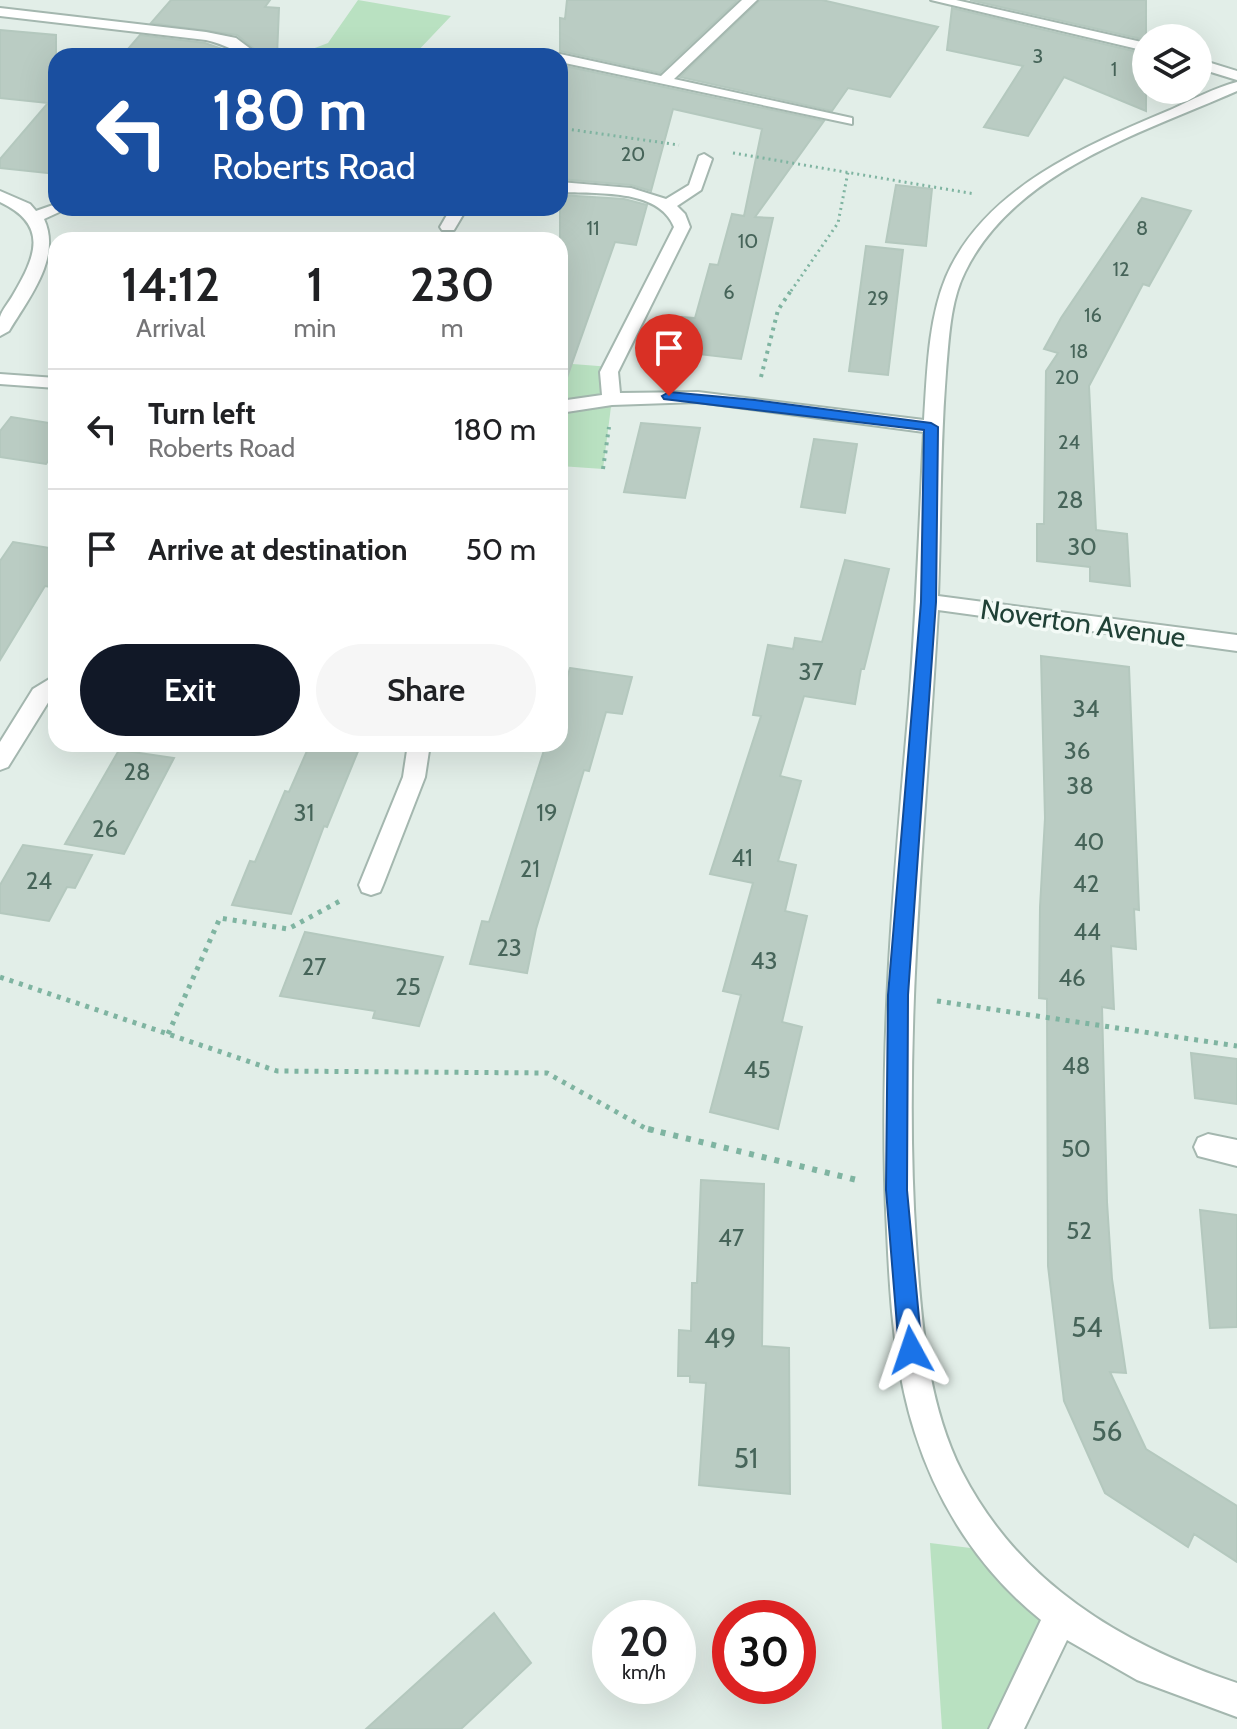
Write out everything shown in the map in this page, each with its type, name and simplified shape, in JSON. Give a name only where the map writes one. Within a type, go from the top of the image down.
[{"type":"street","points":[[664,81],[750,0]]},
{"type":"street","points":[[938,0],[1132,44]]},
{"type":"street","points":[[0,12],[206,36],[231,41],[241,48]]},
{"type":"street","points":[[568,60],[847,121]]},
{"type":"street","points":[[1212,68],[1237,76]]},
{"type":"street","points":[[1237,86],[1072,161],[1012,201],[981,233],[951,286],[945,305],[931,427],[928,602],[898,995],[897,1190],[918,1395],[951,1485],[977,1526],[1007,1565],[1060,1618],[1138,1664],[1191,1687],[1237,1700]]},
{"type":"street","points":[[668,204],[696,187],[704,159]]},
{"type":"street","points":[[568,188],[647,196],[668,204],[678,213],[682,227],[609,372],[612,399]]},
{"type":"street","points":[[0,196],[17,203],[34,217],[44,237],[44,249],[0,331]]},
{"type":"street","points":[[34,217],[48,212]]},
{"type":"street","points":[[448,227],[454,216]]},
{"type":"street","points":[[0,379],[48,382]]},
{"type":"street","points":[[568,406],[612,399],[698,397],[931,427]]},
{"type":"street","name":"Noverton Avenue","points":[[928,602],[1237,643]]},
{"type":"street","points":[[0,761],[41,695],[48,689]]},
{"type":"street","points":[[371,885],[409,793],[419,752]]},
{"type":"street","points":[[1208,1147],[1237,1153]]},
{"type":"street","points":[[1006,1729],[1060,1618]]},
{"type":"path","points":[[568,129],[692,147]]},
{"type":"path","points":[[722,152],[1012,201]]},
{"type":"path","points":[[755,404],[778,310],[838,223],[848,172]]},
{"type":"path","points":[[603,469],[612,399]]},
{"type":"path","points":[[168,1034],[220,918],[288,929],[371,885]]},
{"type":"path","points":[[0,977],[277,1071],[547,1073],[645,1128],[897,1190]]},
{"type":"path","points":[[898,995],[1237,1046]]},
{"type":"green space","points":[[358,0],[451,16],[421,48],[315,48],[328,43]]},
{"type":"green space","points":[[568,364],[611,367],[612,399],[603,469],[568,467]]},
{"type":"green space","points":[[930,1543],[995,1551],[1060,1618],[1006,1729],[942,1729]]},
{"type":"building","points":[[171,0],[270,0],[265,7],[279,8],[277,48],[253,48],[237,35],[151,23]]},
{"type":"building","points":[[567,0],[738,0],[660,73],[568,53],[568,48],[560,48],[560,18],[565,19]]},
{"type":"building","points":[[760,0],[822,0],[938,27],[890,97],[848,88],[832,111],[680,77]]},
{"type":"building","points":[[970,0],[1146,0],[1146,24],[1132,24],[1132,37]]},
{"type":"building","points":[[952,8],[1132,51],[1132,104],[1146,104],[1146,111],[1064,77],[1028,136],[984,127],[1023,66],[947,50]]},
{"type":"building","points":[[0,30],[56,35],[56,48],[48,48],[48,103],[0,98]]},
{"type":"building","points":[[140,35],[205,43],[219,48],[129,48]]},
{"type":"building","points":[[568,67],[824,121],[755,217],[773,218],[741,359],[672,351],[682,317],[695,318],[710,264],[718,265],[732,214],[744,216],[762,129],[673,109],[651,191],[631,185],[568,180]]},
{"type":"building","points":[[48,103],[48,173],[0,168],[0,159]]},
{"type":"building","points":[[896,185],[932,189],[926,246],[886,242]]},
{"type":"building","points":[[568,196],[624,199],[647,205],[636,245],[615,242],[568,375],[568,232],[560,232],[560,216],[568,216]]},
{"type":"building","points":[[1142,198],[1191,211],[1149,286],[1143,284],[1089,386],[1096,530],[1127,534],[1130,586],[1090,581],[1090,567],[1037,561],[1037,524],[1044,524],[1046,371],[1058,353],[1044,349],[1061,318]]},
{"type":"building","points":[[866,246],[903,250],[888,375],[849,371]]},
{"type":"building","points":[[11,417],[48,423],[48,461],[46,464],[0,457],[0,431]]},
{"type":"building","points":[[641,423],[700,428],[685,498],[624,492]]},
{"type":"building","points":[[814,439],[857,444],[845,513],[801,507]]},
{"type":"building","points":[[13,542],[48,548],[48,587],[45,586],[0,660],[0,561]]},
{"type":"building","points":[[845,560],[889,569],[864,669],[861,669],[855,704],[804,696],[780,776],[801,781],[778,861],[796,865],[785,911],[807,916],[782,1022],[802,1027],[778,1129],[710,1112],[741,995],[723,991],[753,883],[710,874],[761,716],[753,715],[768,645],[793,649],[795,638],[822,642]]},
{"type":"building","points":[[1041,656],[1129,667],[1139,910],[1134,909],[1136,949],[1111,946],[1114,1009],[1102,1007],[1112,1279],[1126,1373],[1110,1372],[1146,1449],[1237,1506],[1237,1562],[1194,1534],[1188,1547],[1105,1493],[1064,1401],[1048,1266],[1047,999],[1039,998],[1045,818]]},
{"type":"building","points":[[570,668],[632,677],[622,714],[606,712],[589,771],[584,770],[536,929],[527,973],[470,964],[482,921],[489,922],[543,752],[568,752]]},
{"type":"building","points":[[118,752],[174,758],[124,854],[65,844]]},
{"type":"building","points":[[306,752],[358,752],[327,827],[324,826],[291,914],[232,905],[250,861],[255,862],[285,791],[289,792]]},
{"type":"building","points":[[23,845],[92,855],[75,888],[67,887],[49,921],[0,913],[0,885]]},
{"type":"building","points":[[305,932],[443,957],[419,1026],[373,1018],[375,1011],[280,996]]},
{"type":"building","points":[[1191,1053],[1237,1059],[1237,1104],[1195,1098]]},
{"type":"building","points":[[701,1180],[764,1184],[762,1346],[789,1348],[790,1494],[699,1485],[706,1383],[690,1382],[690,1376],[678,1376],[679,1330],[691,1331],[692,1283],[697,1283]]},
{"type":"building","points":[[1200,1210],[1237,1215],[1237,1327],[1210,1328]]},
{"type":"building","points":[[494,1613],[531,1663],[461,1729],[366,1729]]},
{"type":"route","points":[[669,396],[698,397],[931,427],[928,602],[898,995],[897,1190],[911,1350]]}]
